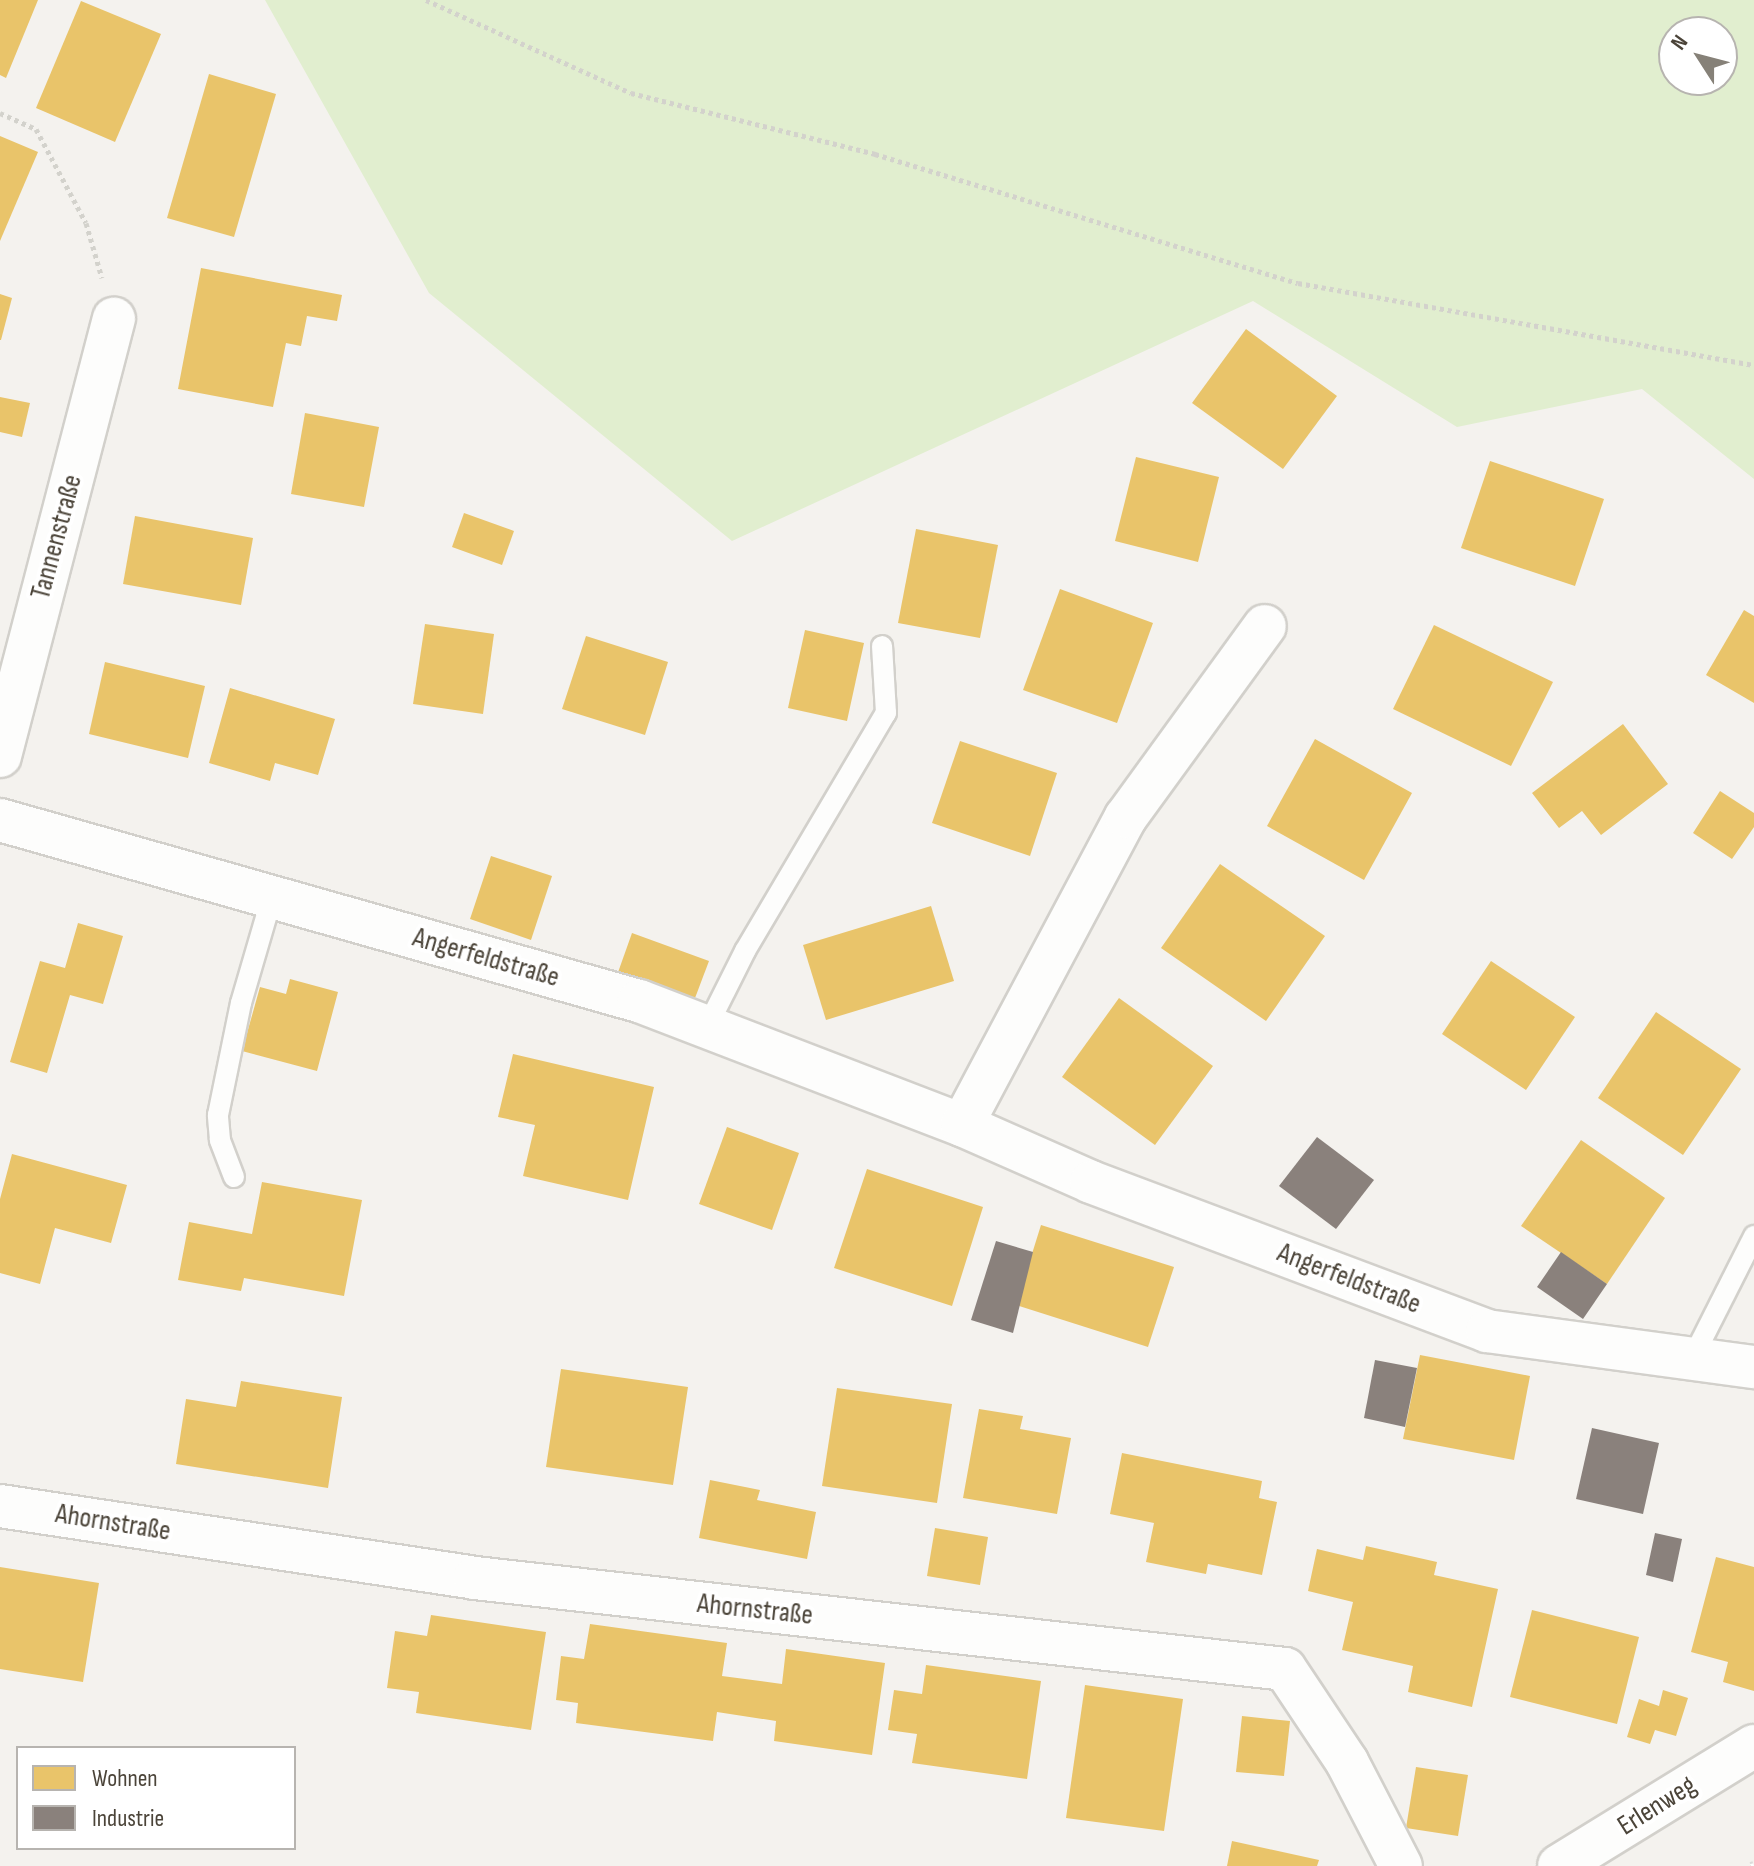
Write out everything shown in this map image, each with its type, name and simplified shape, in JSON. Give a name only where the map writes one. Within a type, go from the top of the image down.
[{"type":"street","name":"Tannenstraße","points":[[0,756],[114,319]]},
{"type":"street","points":[[962,1125],[1126,817],[1265,626]]},
{"type":"street","name":"Angerfeldstraße","points":[[0,820],[639,1001],[962,1125],[1091,1182],[1487,1331],[1754,1367]]},
{"type":"street","name":"Ahornstraße","points":[[0,1506],[475,1578],[1285,1669],[1347,1762],[1401,1866]]},
{"type":"street","name":"Erlenweg","points":[[1559,1866],[1754,1746]]},
{"type":"lane","points":[[707,1027],[745,951],[886,713],[882,646]]},
{"type":"lane","points":[[234,1177],[220,1140],[218,1115],[241,1003],[272,897]]},
{"type":"lane","points":[[1692,1359],[1754,1236]]},
{"type":"path","points":[[426,0],[631,93],[875,154],[1298,283],[1754,365]]},
{"type":"path","points":[[0,113],[36,129],[86,223],[114,319]]},
{"type":"green space","points":[[265,0],[1754,0],[1754,479],[1642,389],[1457,427],[1253,301],[732,541],[429,293]]},
{"type":"building: Wohnen","points":[[0,0],[38,0],[6,78],[0,75]]},
{"type":"building: Wohnen","points":[[81,1],[161,34],[115,142],[36,108]]},
{"type":"building: Wohnen","points":[[209,74],[276,94],[234,237],[167,218]]},
{"type":"building: Wohnen","points":[[0,136],[38,152],[0,241]]},
{"type":"building: Wohnen","points":[[201,268],[342,295],[337,321],[307,316],[301,346],[286,343],[273,407],[178,389]]},
{"type":"building: Wohnen","points":[[0,294],[12,298],[1,340],[0,340]]},
{"type":"building: Wohnen","points":[[1246,329],[1337,396],[1283,469],[1192,403]]},
{"type":"building: Wohnen","points":[[0,397],[30,403],[22,437],[0,432]]},
{"type":"building: Wohnen","points":[[305,413],[379,427],[364,507],[291,494]]},
{"type":"building: Wohnen","points":[[1136,457],[1219,477],[1198,562],[1115,541]]},
{"type":"building: Wohnen","points":[[1490,461],[1604,499],[1575,586],[1461,548]]},
{"type":"building: Wohnen","points":[[464,513],[514,531],[502,565],[452,547]]},
{"type":"building: Wohnen","points":[[135,516],[253,538],[241,605],[123,584]]},
{"type":"building: Wohnen","points":[[916,529],[998,545],[980,638],[898,623]]},
{"type":"building: Wohnen","points":[[1060,589],[1153,623],[1117,723],[1023,690]]},
{"type":"building: Wohnen","points":[[1744,610],[1754,616],[1754,703],[1706,675]]},
{"type":"building: Wohnen","points":[[425,624],[494,634],[483,714],[413,704]]},
{"type":"building: Wohnen","points":[[1434,625],[1553,682],[1511,766],[1393,709]]},
{"type":"building: Wohnen","points":[[805,630],[864,643],[847,721],[788,708]]},
{"type":"building: Wohnen","points":[[586,636],[668,662],[645,735],[562,709]]},
{"type":"building: Wohnen","points":[[105,662],[205,686],[188,758],[89,734]]},
{"type":"building: Wohnen","points":[[230,688],[335,719],[318,775],[275,763],[270,781],[209,763]]},
{"type":"building: Wohnen","points":[[1623,724],[1668,784],[1601,835],[1582,811],[1559,828],[1532,793]]},
{"type":"building: Wohnen","points":[[1315,739],[1412,793],[1364,880],[1267,826]]},
{"type":"building: Wohnen","points":[[960,741],[1057,773],[1030,856],[932,823]]},
{"type":"building: Wohnen","points":[[1720,791],[1754,813],[1754,827],[1732,859],[1693,833]]},
{"type":"building: Wohnen","points":[[491,856],[552,876],[531,940],[470,919]]},
{"type":"building: Wohnen","points":[[1220,864],[1325,936],[1266,1021],[1161,948]]},
{"type":"building: Wohnen","points":[[931,906],[954,981],[826,1020],[803,945]]},
{"type":"building: Wohnen","points":[[78,923],[123,936],[103,1004],[70,995],[47,1073],[10,1062],[40,961],[65,968]]},
{"type":"building: Wohnen","points":[[632,933],[709,961],[692,1006],[616,978]]},
{"type":"building: Wohnen","points":[[1491,961],[1575,1017],[1526,1090],[1442,1034]]},
{"type":"building: Wohnen","points":[[290,979],[338,992],[317,1071],[242,1051],[260,987],[286,994]]},
{"type":"building: Wohnen","points":[[1119,998],[1213,1066],[1155,1145],[1062,1077]]},
{"type":"building: Wohnen","points":[[1656,1012],[1741,1069],[1683,1155],[1598,1098]]},
{"type":"building: Wohnen","points":[[513,1054],[654,1087],[628,1200],[523,1176],[535,1125],[498,1117]]},
{"type":"building: Wohnen","points":[[727,1127],[799,1153],[772,1230],[699,1204]]},
{"type":"building: Wohnen","points":[[1581,1140],[1665,1198],[1607,1284],[1521,1226]]},
{"type":"building: Wohnen","points":[[12,1154],[127,1185],[111,1243],[55,1228],[40,1284],[0,1273],[0,1199]]},
{"type":"building: Wohnen","points":[[867,1169],[983,1207],[952,1306],[834,1268]]},
{"type":"building: Wohnen","points":[[262,1182],[362,1200],[344,1296],[244,1278],[241,1291],[178,1280],[189,1222],[252,1234]]},
{"type":"building: Wohnen","points":[[1041,1225],[1174,1267],[1148,1347],[1016,1305]]},
{"type":"building: Wohnen","points":[[1420,1355],[1530,1376],[1514,1460],[1403,1439]]},
{"type":"building: Wohnen","points":[[561,1369],[688,1387],[673,1485],[546,1467]]},
{"type":"building: Wohnen","points":[[241,1381],[342,1397],[328,1488],[176,1464],[186,1399],[236,1407]]},
{"type":"building: Wohnen","points":[[837,1388],[952,1404],[937,1503],[822,1486]]},
{"type":"building: Wohnen","points":[[979,1409],[1023,1416],[1020,1429],[1071,1438],[1057,1514],[963,1498]]},
{"type":"building: Wohnen","points":[[1122,1453],[1262,1481],[1259,1498],[1277,1502],[1262,1575],[1208,1564],[1206,1574],[1146,1562],[1154,1523],[1110,1514]]},
{"type":"building: Wohnen","points":[[710,1480],[760,1490],[757,1500],[816,1512],[807,1559],[699,1538]]},
{"type":"building: Wohnen","points":[[935,1528],[988,1537],[980,1585],[927,1576]]},
{"type":"building: Wohnen","points":[[1366,1546],[1437,1562],[1434,1575],[1498,1589],[1472,1707],[1408,1692],[1413,1666],[1342,1650],[1353,1602],[1308,1591],[1317,1549],[1363,1560]]},
{"type":"building: Wohnen","points":[[1716,1557],[1754,1567],[1754,1691],[1723,1682],[1728,1662],[1691,1652]]},
{"type":"building: Wohnen","points":[[0,1567],[99,1583],[83,1682],[0,1669]]},
{"type":"building: Wohnen","points":[[1532,1610],[1639,1637],[1617,1724],[1510,1697]]},
{"type":"building: Wohnen","points":[[431,1615],[546,1632],[531,1730],[416,1713],[419,1692],[387,1688],[395,1631],[427,1636]]},
{"type":"building: Wohnen","points":[[590,1624],[727,1643],[722,1676],[782,1684],[786,1649],[885,1663],[872,1755],[774,1741],[776,1721],[717,1712],[713,1741],[576,1723],[578,1703],[556,1700],[561,1656],[584,1659]]},
{"type":"building: Wohnen","points":[[926,1665],[1041,1681],[1027,1779],[912,1763],[917,1734],[888,1730],[894,1690],[922,1694]]},
{"type":"building: Wohnen","points":[[1085,1685],[1183,1699],[1164,1831],[1066,1818]]},
{"type":"building: Wohnen","points":[[1663,1690],[1688,1698],[1676,1736],[1655,1730],[1650,1744],[1627,1737],[1639,1699],[1659,1706]]},
{"type":"building: Wohnen","points":[[1242,1716],[1290,1721],[1284,1776],[1236,1772]]},
{"type":"building: Wohnen","points":[[1416,1767],[1468,1775],[1458,1836],[1406,1828]]},
{"type":"building: Wohnen","points":[[1232,1841],[1319,1860],[1317,1866],[1227,1866]]},
{"type":"building: Industrie","points":[[1317,1137],[1374,1180],[1336,1229],[1279,1186]]},
{"type":"building: Industrie","points":[[996,1241],[1033,1252],[1013,1333],[971,1320]]},
{"type":"building: Industrie","points":[[1561,1252],[1607,1284],[1583,1319],[1537,1287]]},
{"type":"building: Industrie","points":[[1375,1360],[1417,1368],[1405,1427],[1364,1418]]},
{"type":"building: Industrie","points":[[1592,1428],[1659,1443],[1643,1514],[1576,1499]]},
{"type":"building: Industrie","points":[[1655,1533],[1682,1539],[1673,1582],[1646,1575]]}]
